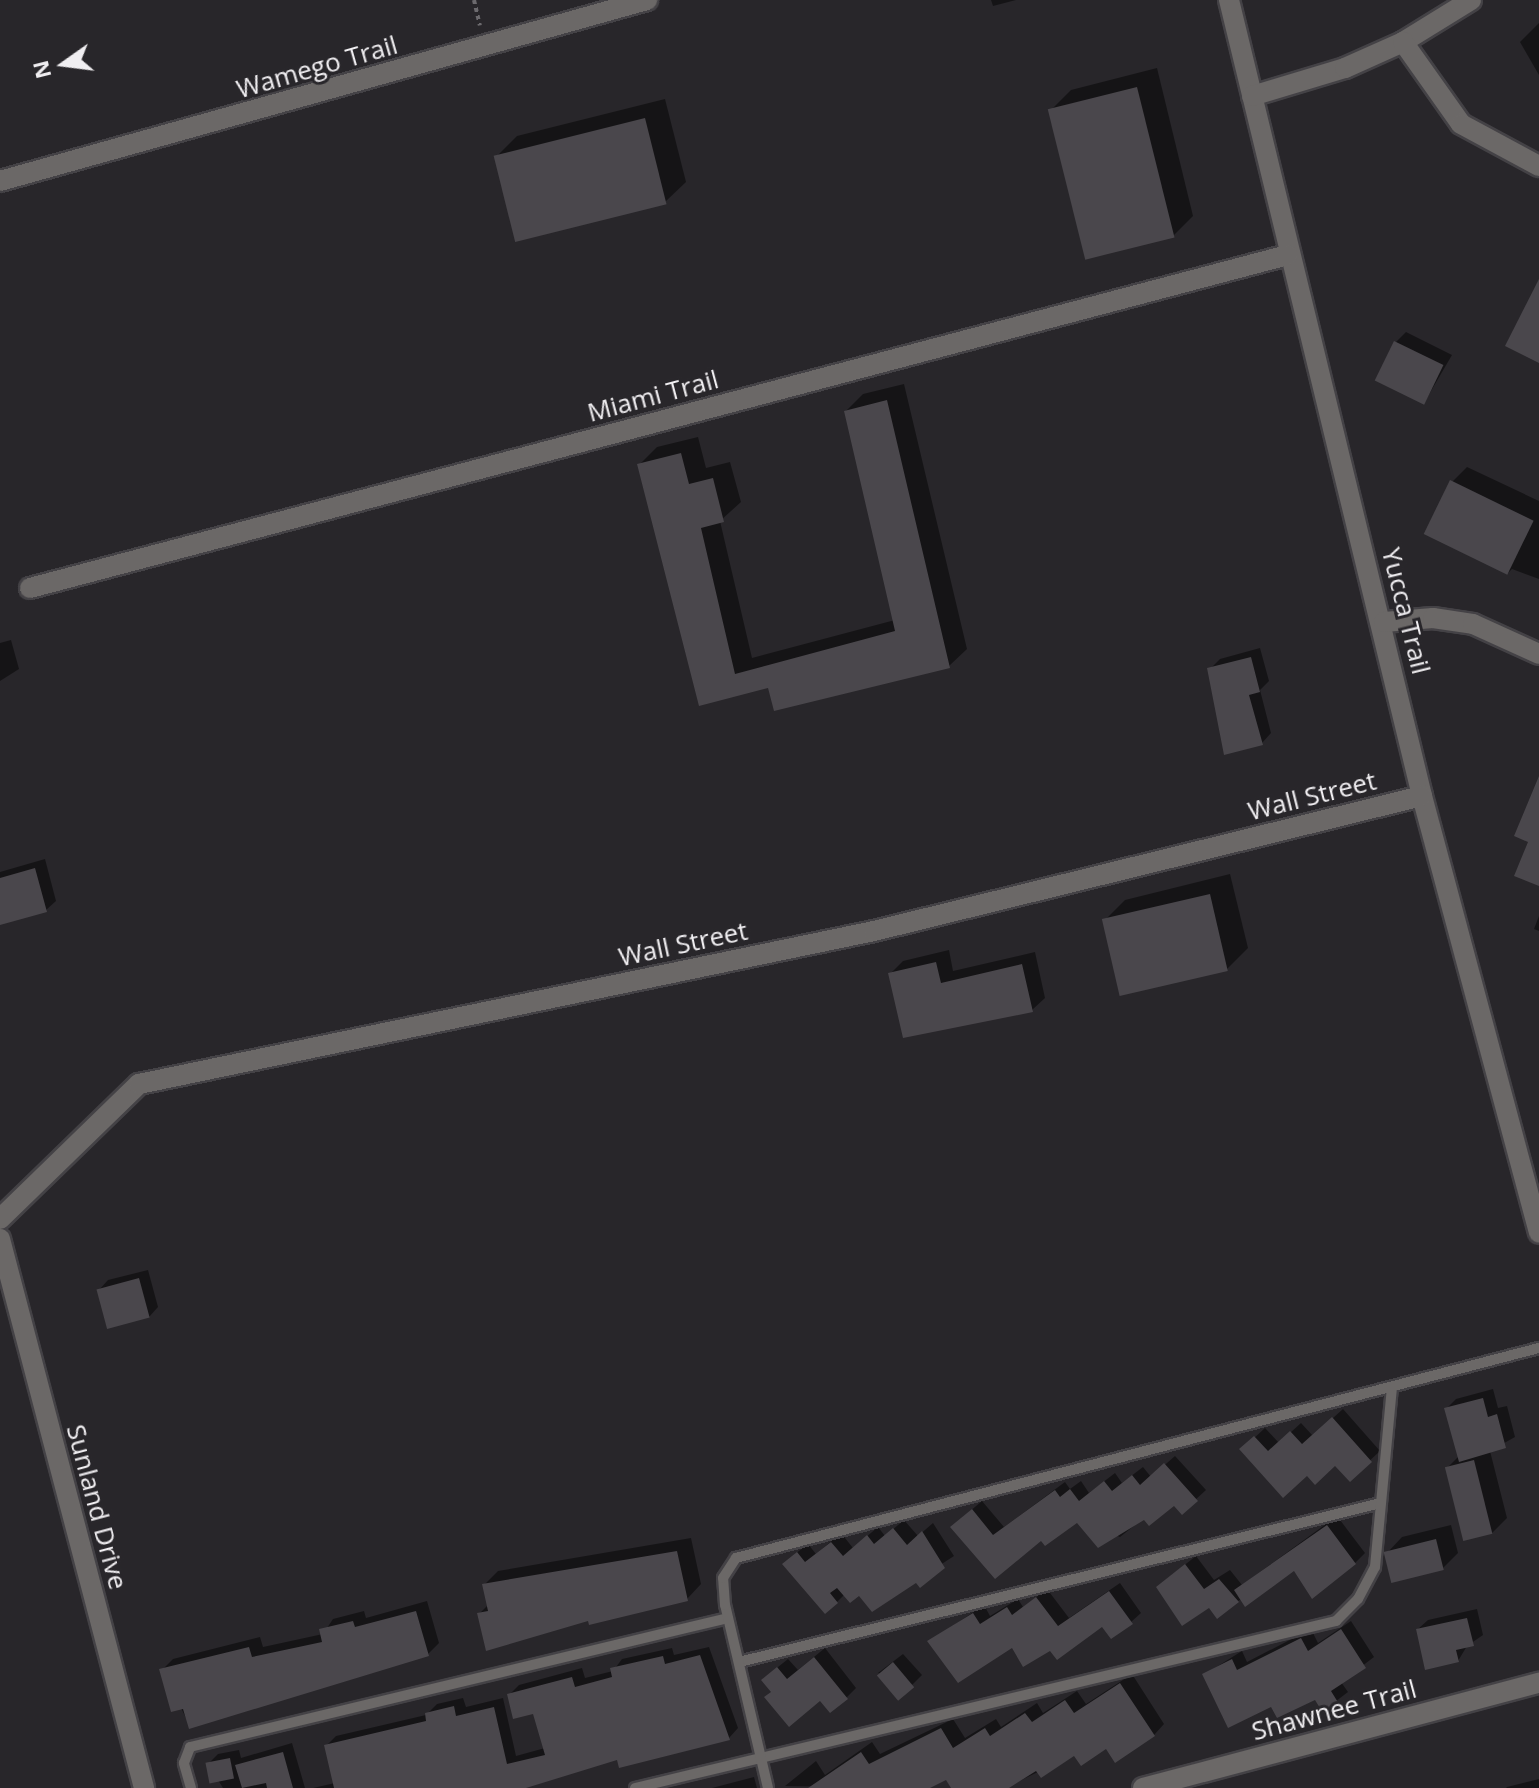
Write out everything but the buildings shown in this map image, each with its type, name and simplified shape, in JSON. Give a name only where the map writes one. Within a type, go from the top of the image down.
[{"type":"street","name":"Wamego Trail","points":[[0,181],[647,0]]},
{"type":"street","name":"Yucca Trail","points":[[1229,0],[1288,255],[1384,622],[1422,796],[1539,1233]]},
{"type":"street","points":[[1252,96],[1345,68],[1403,42],[1471,0]]},
{"type":"street","points":[[1403,42],[1461,124],[1539,166]]},
{"type":"street","name":"Miami Trail","points":[[30,588],[1288,255]]},
{"type":"street","points":[[1384,622],[1433,618],[1473,624],[1539,654]]},
{"type":"street","name":"Wall Street","points":[[0,1219],[139,1084],[874,931],[1422,796]]},
{"type":"street","name":"Sunland Drive","points":[[0,1239],[144,1788]]},
{"type":"street","name":"Shawnee Trail","points":[[1143,1788],[1539,1683]]},
{"type":"lane","points":[[768,1788],[728,1618],[723,1578],[736,1558],[1539,1348]]},
{"type":"lane","points":[[635,1788],[760,1755],[1336,1621],[1358,1599],[1375,1567],[1392,1387]]},
{"type":"lane","points":[[739,1662],[1381,1503]]},
{"type":"lane","points":[[191,1788],[184,1763],[190,1747],[728,1618]]}]
